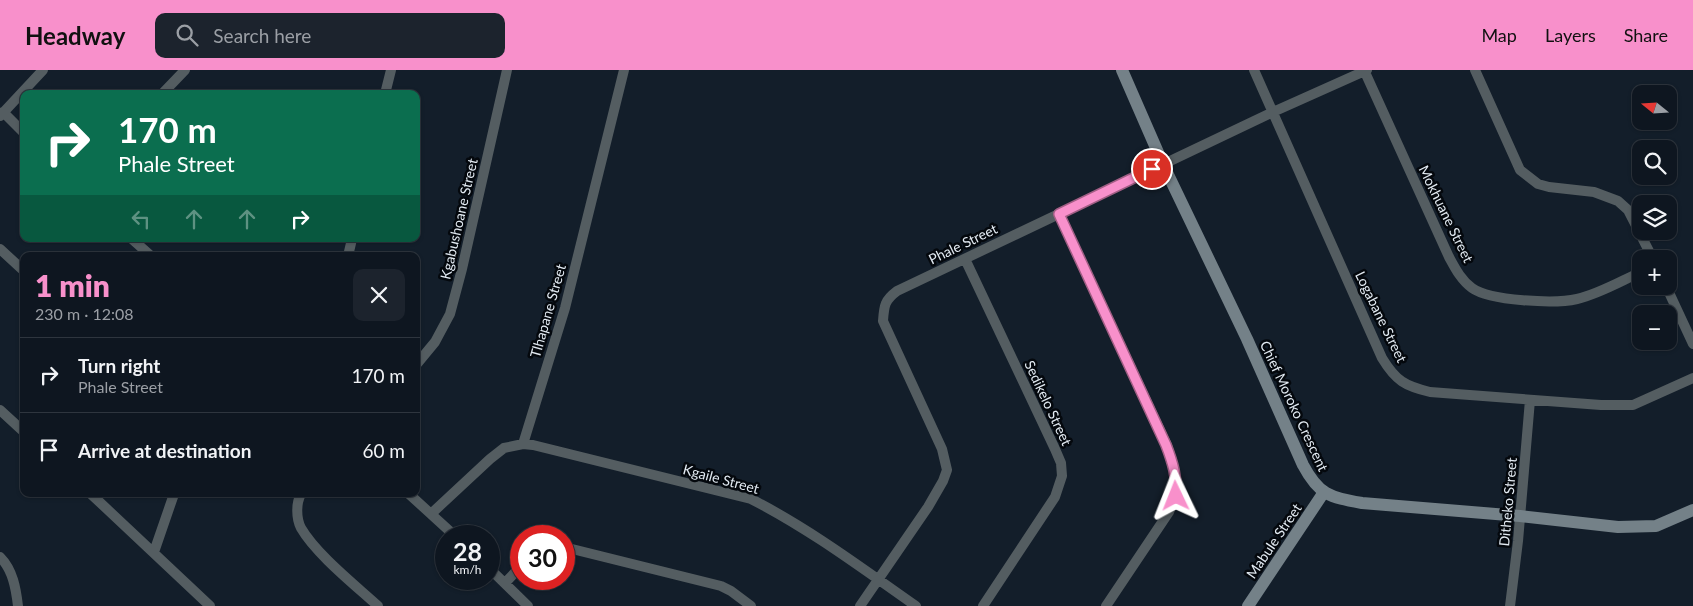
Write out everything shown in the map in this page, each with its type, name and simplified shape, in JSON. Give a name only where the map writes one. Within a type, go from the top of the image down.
[{"type":"street","points":[[24,90],[43,70]]},
{"type":"street","points":[[166,90],[185,70]]},
{"type":"street","points":[[386,90],[390,70]]},
{"type":"street","name":"Kgabushoane Street","points":[[420,360],[435,342],[450,314],[507,70]]},
{"type":"street","name":"Tlhapane Street","points":[[523,444],[565,308],[624,70]]},
{"type":"street","name":"Chief Moroko Crescent","points":[[1122,70],[1164,164],[1247,339],[1303,465],[1312,482],[1324,492],[1340,499],[1362,503],[1637,528],[1656,526],[1693,510]]},
{"type":"street","name":"Logabane Street","points":[[1254,70],[1378,349],[1390,370],[1400,381],[1412,388],[1430,392],[1602,405],[1633,405],[1693,378]]},
{"type":"street","name":"Phale Street","points":[[860,606],[928,507],[947,470],[942,449],[883,321],[884,309],[888,298],[897,291],[1365,70]]},
{"type":"street","name":"Mokhuane Street","points":[[1365,70],[1449,257],[1462,278],[1471,288],[1482,293],[1512,299],[1559,302],[1589,295],[1632,276]]},
{"type":"street","points":[[1475,70],[1520,170],[1538,184],[1594,192],[1618,201],[1628,210],[1648,250]]},
{"type":"street","points":[[20,95],[2,114],[20,130]]},
{"type":"street","points":[[1059,214],[1166,445],[1174,466],[1177,482],[1176,496],[1169,512],[1106,606]]},
{"type":"street","points":[[135,242],[147,252]]},
{"type":"street","points":[[0,248],[20,267]]},
{"type":"street","name":"Sedikelo Street","points":[[965,259],[1055,449],[1062,476],[1055,497],[1043,517],[983,606]]},
{"type":"street","points":[[1670,295],[1693,344]]},
{"type":"street","name":"Ditheko Street","points":[[1510,606],[1530,400]]},
{"type":"street","points":[[0,412],[20,429]]},
{"type":"street","points":[[432,513],[504,448],[523,444]]},
{"type":"street","name":"Kgaile Street","points":[[523,444],[751,499],[777,512],[916,606]]},
{"type":"street","name":"Mabule Street","points":[[1248,606],[1324,492]]},
{"type":"street","points":[[94,497],[210,606]]},
{"type":"street","points":[[154,552],[173,497]]},
{"type":"street","points":[[300,497],[297,514],[300,527],[316,548],[378,606]]},
{"type":"street","points":[[413,497],[445,525]]},
{"type":"street","points":[[575,550],[721,586],[731,591],[750,606]]},
{"type":"street","points":[[0,558],[6,563],[15,586],[18,606]]},
{"type":"street","points":[[500,578],[528,606]]},
{"type":"street","points":[[505,583],[510,578]]},
{"type":"route","points":[[1152,169],[1059,214],[1166,445],[1174,466],[1177,482],[1176,496]]}]
